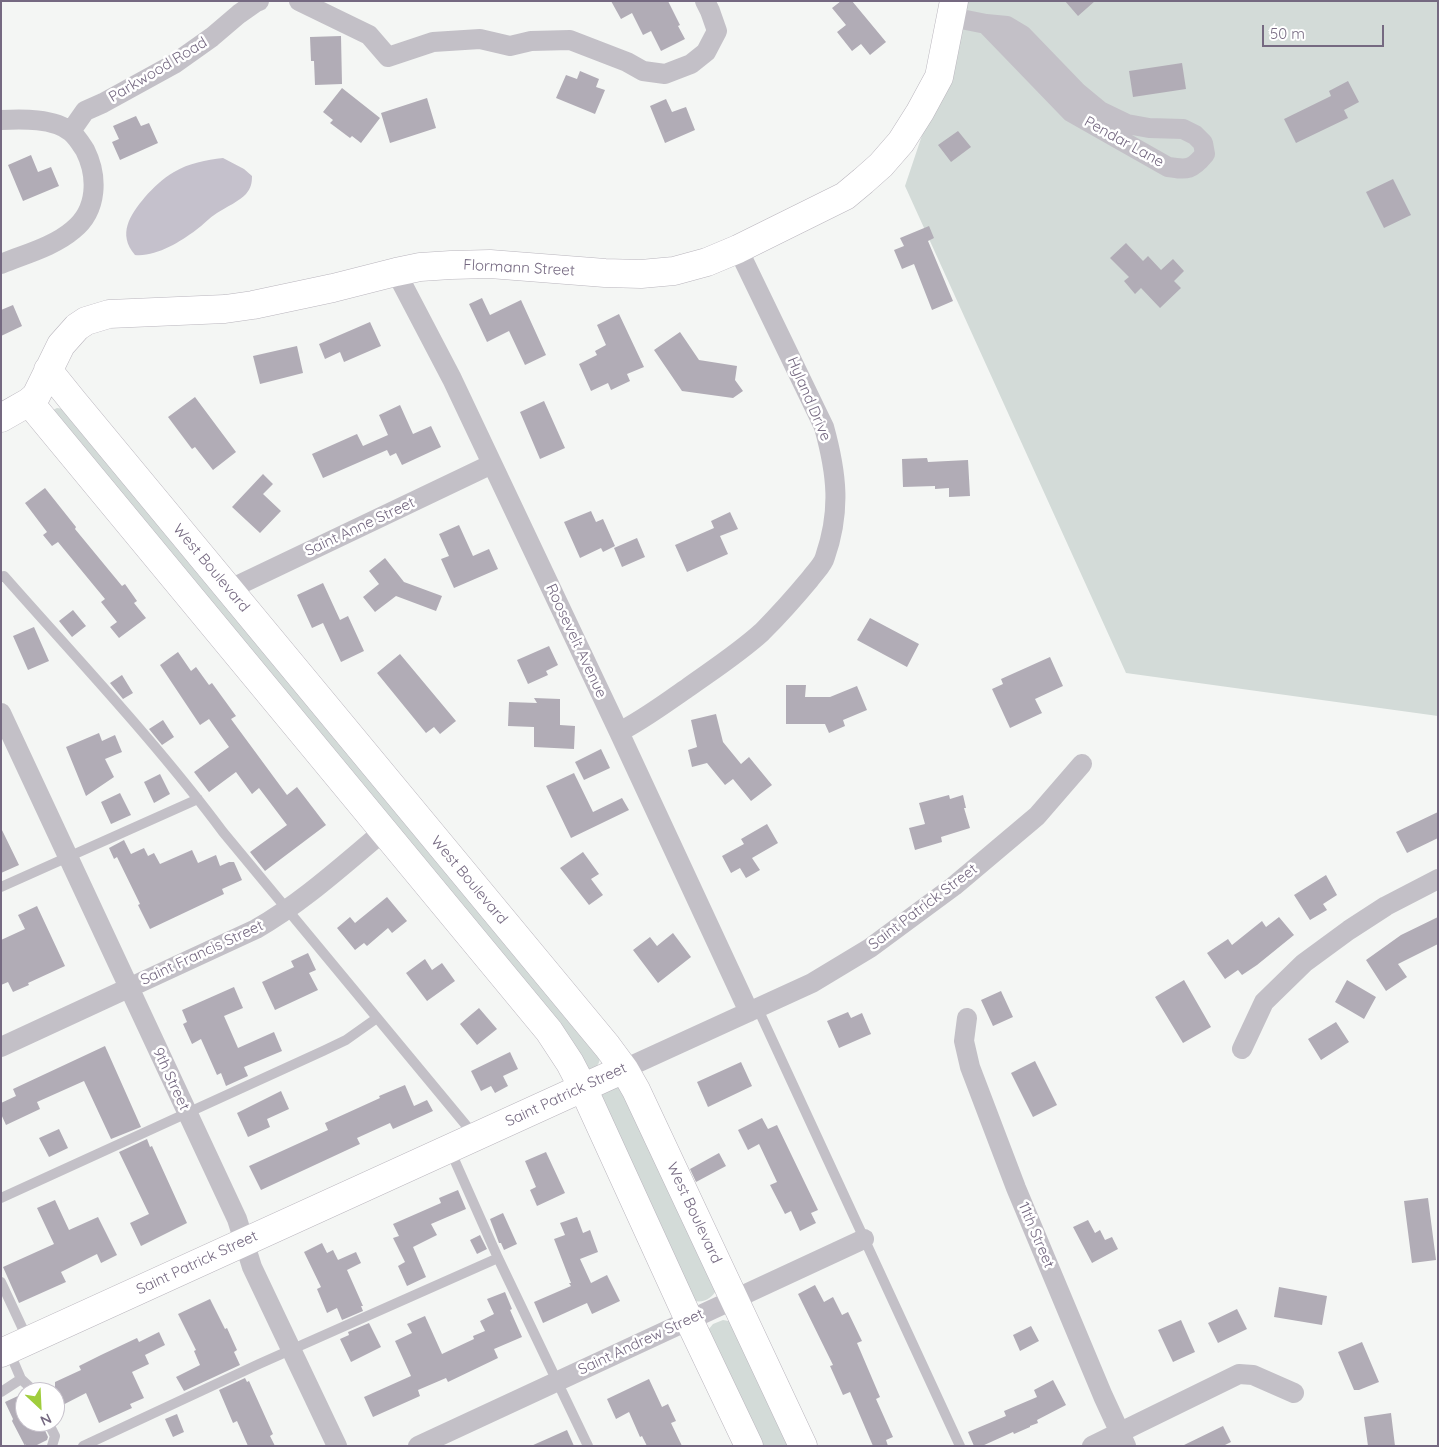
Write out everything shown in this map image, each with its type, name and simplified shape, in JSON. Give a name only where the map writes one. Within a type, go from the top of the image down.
[{"type":"street","name":"Parkwood Road","points":[[71,131],[86,111],[174,64],[259,1]]},
{"type":"street","points":[[300,1],[369,35],[388,57],[433,42],[480,39],[510,46],[531,41],[570,40],[627,62],[643,71],[665,74],[691,64],[706,52],[717,31],[705,1]]},
{"type":"street","name":"Pendar Lane","points":[[953,9],[986,24],[1008,26],[1022,35],[1077,92],[1100,111],[1127,124],[1149,128],[1184,129],[1195,135],[1203,143],[1205,154],[1197,164],[1185,169],[1168,167],[1071,112],[986,24]]},
{"type":"street","name":"Flormann Street","points":[[1,418],[36,396],[61,345],[70,333],[77,327],[100,316],[225,309],[253,305],[420,267],[490,264],[641,274],[674,271],[707,262],[738,249],[845,196],[881,165],[901,142],[939,77],[953,9]]},
{"type":"street","points":[[1,120],[32,119],[54,123],[71,131],[81,144],[94,174],[92,200],[86,214],[75,229],[58,241],[1,264]]},
{"type":"street","name":"Hyland Drive","points":[[619,732],[639,722],[722,663],[761,632],[798,594],[825,559],[836,506],[835,479],[824,427],[738,249]]},
{"type":"street","name":"Roosevelt Avenue","points":[[396,272],[452,378],[619,732],[754,1010]]},
{"type":"street","name":"West Boulevard","points":[[48,370],[607,1046],[624,1069],[636,1090],[804,1446]]},
{"type":"street","points":[[29,402],[549,1031],[570,1063],[583,1088],[749,1446]]},
{"type":"street","name":"Saint Anne Street","points":[[228,590],[492,464]]},
{"type":"street","name":"9th Street","points":[[4,725],[237,1219],[252,1267],[337,1446]]},
{"type":"street","name":"Saint Patrick Street","points":[[13,1348],[812,983],[844,965],[954,886],[1037,816],[1082,764]]},
{"type":"street","name":"Saint Francis Street","points":[[1,1047],[256,929],[300,902],[384,830]]},
{"type":"street","points":[[1242,1049],[1264,1002],[1304,963],[1386,906],[1438,879]]},
{"type":"street","name":"11th Street","points":[[967,1018],[964,1041],[970,1067],[1020,1197],[1103,1396],[1123,1439]]},
{"type":"street","name":"Saint Andrew Street","points":[[418,1446],[864,1240]]},
{"type":"street","points":[[1092,1446],[1123,1439],[1202,1392],[1239,1374],[1252,1375],[1294,1393]]},
{"type":"lane","points":[[1,577],[4,576],[142,732],[476,1136]]},
{"type":"lane","points":[[1,887],[67,856],[198,800]]},
{"type":"lane","points":[[754,1010],[960,1446]]},
{"type":"lane","points":[[1,1198],[346,1040],[377,1018]]},
{"type":"lane","points":[[449,1149],[498,1258],[588,1446]]},
{"type":"lane","points":[[83,1446],[259,1364],[498,1258]]},
{"type":"lane","points":[[1,1282],[13,1348],[22,1379],[25,1382]]},
{"type":"lane","points":[[1,1392],[22,1379]]},
{"type":"lane","points":[[52,1446],[55,1436],[53,1432]]},
{"type":"shaded area","points":[[967,1],[1438,1],[1438,716],[1126,673],[905,186]]},
{"type":"shaded area","points":[[223,158],[244,169],[252,176],[251,185],[246,194],[175,244],[151,254],[135,255],[127,240],[126,232],[130,218],[148,194],[170,174],[186,166]]},
{"type":"shaded area","points":[[57,408],[64,409],[600,1056],[599,1062],[595,1067],[587,1069],[51,414]]},
{"type":"shaded area","points":[[616,1087],[623,1089],[717,1289],[713,1295],[705,1300],[694,1301],[598,1099],[602,1092]]},
{"type":"shaded area","points":[[723,1320],[734,1322],[794,1446],[757,1446],[708,1330],[713,1324]]},
{"type":"building","points":[[611,1],[668,1],[685,39],[661,51],[651,31],[643,35],[632,13],[621,19]]},
{"type":"building","points":[[841,1],[852,1],[886,42],[870,55],[861,44],[852,51],[837,32],[846,25],[832,8]]},
{"type":"building","points":[[1065,1],[1095,1],[1078,16]]},
{"type":"building","points":[[341,36],[342,84],[315,85],[310,37]]},
{"type":"building","points":[[1182,63],[1186,89],[1133,97],[1129,71]]},
{"type":"building","points":[[580,71],[599,79],[596,87],[605,90],[595,114],[556,98],[566,75],[577,79]]},
{"type":"building","points":[[1348,81],[1359,102],[1344,110],[1348,118],[1296,143],[1284,119],[1331,96],[1329,91]]},
{"type":"building","points":[[342,88],[380,118],[361,143],[352,136],[350,138],[330,123],[333,120],[323,112]]},
{"type":"building","points":[[427,98],[436,128],[390,143],[381,113]]},
{"type":"building","points":[[666,99],[672,112],[686,107],[695,130],[665,143],[650,106]]},
{"type":"building","points":[[136,116],[141,126],[149,123],[158,143],[120,160],[112,142],[119,139],[113,126]]},
{"type":"building","points":[[958,131],[971,147],[951,162],[938,145]]},
{"type":"building","points":[[31,155],[38,172],[51,167],[59,186],[23,201],[8,165]]},
{"type":"building","points":[[1393,179],[1411,215],[1384,228],[1366,192]]},
{"type":"building","points":[[929,226],[934,238],[928,241],[953,301],[932,310],[914,264],[902,269],[894,250],[904,246],[900,238]]},
{"type":"building","points":[[1126,243],[1143,261],[1148,256],[1161,270],[1173,259],[1184,271],[1174,281],[1181,288],[1160,308],[1141,288],[1135,294],[1124,281],[1129,277],[1110,258]]},
{"type":"building","points":[[482,298],[490,315],[521,300],[546,355],[525,365],[509,331],[487,342],[469,304]]},
{"type":"building","points":[[13,305],[22,326],[1,336],[1,310]]},
{"type":"building","points":[[619,314],[644,367],[627,374],[630,381],[611,390],[608,383],[591,391],[579,364],[597,355],[595,351],[606,345],[597,325]]},
{"type":"building","points":[[370,322],[381,346],[344,362],[340,352],[325,359],[319,344]]},
{"type":"building","points":[[680,332],[699,360],[737,366],[735,380],[743,391],[733,398],[682,391],[654,350]]},
{"type":"building","points":[[297,346],[303,373],[260,384],[253,356]]},
{"type":"building","points":[[195,397],[236,452],[213,470],[195,447],[192,449],[168,417]]},
{"type":"building","points":[[544,401],[565,448],[540,459],[520,412]]},
{"type":"building","points":[[400,405],[413,434],[431,426],[441,447],[402,465],[396,453],[390,456],[387,450],[323,478],[312,454],[357,434],[363,446],[388,435],[379,415]]},
{"type":"building","points":[[927,458],[928,462],[968,460],[970,496],[949,497],[949,488],[935,489],[935,486],[903,487],[902,459]]},
{"type":"building","points":[[263,474],[273,484],[263,494],[281,511],[260,533],[232,507]]},
{"type":"building","points":[[45,488],[76,527],[75,529],[122,586],[125,584],[137,601],[134,603],[146,618],[119,638],[110,627],[117,622],[101,602],[105,599],[58,542],[52,546],[43,535],[47,532],[25,503]]},
{"type":"building","points":[[591,511],[596,522],[603,519],[615,546],[603,552],[601,548],[580,558],[564,522]]},
{"type":"building","points":[[730,512],[738,529],[720,536],[728,554],[687,572],[675,545],[714,528],[711,521]]},
{"type":"building","points":[[459,525],[473,556],[489,549],[498,569],[454,588],[441,559],[449,556],[439,534]]},
{"type":"building","points":[[637,538],[645,557],[622,567],[614,548]]},
{"type":"building","points":[[385,558],[404,582],[442,596],[436,611],[396,596],[375,612],[363,597],[379,584],[369,571]]},
{"type":"building","points":[[323,583],[340,620],[348,616],[364,651],[341,662],[323,623],[312,628],[297,595]]},
{"type":"building","points":[[73,610],[86,626],[72,637],[59,621]]},
{"type":"building","points":[[870,618],[919,644],[907,667],[857,640]]},
{"type":"building","points":[[34,627],[49,661],[28,670],[13,636]]},
{"type":"building","points":[[549,646],[558,665],[546,671],[548,675],[528,684],[517,660]]},
{"type":"building","points":[[178,652],[191,671],[196,667],[209,685],[212,683],[236,716],[231,719],[287,795],[297,787],[326,825],[265,871],[250,852],[287,825],[259,788],[252,794],[236,772],[209,792],[194,772],[229,747],[209,719],[200,725],[160,665]]},
{"type":"building","points":[[400,654],[456,721],[440,734],[434,727],[426,733],[377,673]]},
{"type":"building","points":[[1050,657],[1063,686],[1035,699],[1042,713],[1010,728],[992,689],[1003,684],[1001,679]]},
{"type":"building","points":[[122,675],[133,693],[123,699],[110,683]]},
{"type":"building","points":[[786,685],[806,685],[805,697],[830,697],[857,686],[867,710],[843,720],[845,726],[829,733],[825,724],[786,724]]},
{"type":"building","points":[[534,698],[560,699],[560,725],[575,726],[574,749],[534,747],[534,727],[508,726],[509,702],[537,703]]},
{"type":"building","points":[[716,714],[723,742],[741,764],[749,757],[772,785],[751,801],[733,779],[725,785],[707,763],[692,767],[688,750],[697,747],[691,720]]},
{"type":"building","points":[[163,720],[174,737],[162,745],[149,729]]},
{"type":"building","points":[[99,733],[102,741],[115,735],[122,752],[105,759],[114,777],[86,796],[66,747]]},
{"type":"building","points":[[601,749],[610,768],[584,780],[575,762]]},
{"type":"building","points":[[574,773],[593,812],[622,798],[629,810],[571,838],[546,786]]},
{"type":"building","points":[[160,774],[170,794],[154,803],[144,782]]},
{"type":"building","points":[[120,793],[131,815],[111,824],[101,802]]},
{"type":"building","points":[[949,795],[950,799],[963,795],[966,808],[964,808],[970,828],[941,837],[942,842],[915,850],[909,828],[925,824],[919,803]]},
{"type":"building","points":[[1438,812],[1438,838],[1407,853],[1396,832]]},
{"type":"building","points":[[767,824],[778,843],[752,858],[760,870],[746,878],[740,868],[731,873],[722,856],[744,844],[741,839]]},
{"type":"building","points":[[1,828],[19,865],[1,873]]},
{"type":"building","points":[[124,840],[131,854],[144,848],[148,856],[154,853],[160,864],[192,850],[198,863],[216,855],[220,866],[234,862],[242,880],[222,889],[224,894],[150,929],[117,857],[114,859],[109,848]]},
{"type":"building","points":[[583,852],[599,874],[591,879],[603,895],[589,905],[560,868]]},
{"type":"building","points":[[1326,875],[1337,895],[1323,904],[1327,910],[1310,920],[1294,895]]},
{"type":"building","points":[[387,897],[407,921],[392,933],[388,928],[367,946],[364,943],[355,950],[337,928],[350,917],[355,923]]},
{"type":"building","points":[[37,906],[65,966],[13,992],[8,982],[1,985],[1,940],[25,929],[18,915]]},
{"type":"building","points":[[1279,917],[1294,935],[1242,975],[1238,970],[1225,979],[1207,953],[1228,939],[1232,945],[1262,921],[1266,927]]},
{"type":"building","points":[[1438,917],[1438,944],[1398,964],[1407,977],[1386,991],[1366,960],[1401,935]]},
{"type":"building","points":[[673,933],[691,957],[658,983],[633,950],[650,937],[657,946]]},
{"type":"building","points":[[308,953],[316,970],[309,973],[318,990],[275,1010],[262,982],[294,967],[291,961]]},
{"type":"building","points":[[425,959],[432,970],[442,963],[455,981],[427,1001],[406,973]]},
{"type":"building","points":[[1184,980],[1211,1027],[1183,1043],[1155,997]]},
{"type":"building","points":[[1347,980],[1376,997],[1364,1019],[1335,1002]]},
{"type":"building","points":[[234,987],[243,1008],[224,1016],[238,1048],[274,1032],[282,1051],[244,1067],[248,1076],[226,1086],[221,1073],[217,1075],[201,1039],[192,1044],[183,1024],[187,1022],[182,1010]]},
{"type":"building","points":[[1001,991],[1013,1017],[993,1026],[981,1000]]},
{"type":"building","points":[[479,1008],[497,1029],[477,1045],[460,1024]]},
{"type":"building","points":[[848,1012],[851,1018],[862,1013],[871,1034],[839,1048],[827,1021]]},
{"type":"building","points":[[1336,1022],[1349,1042],[1321,1060],[1308,1039]]},
{"type":"building","points":[[105,1046],[141,1127],[111,1139],[84,1081],[37,1102],[40,1109],[6,1125],[1,1114],[1,1103],[16,1096],[13,1089]]},
{"type":"building","points":[[510,1052],[518,1069],[503,1076],[508,1086],[495,1093],[491,1086],[481,1091],[471,1071]]},
{"type":"building","points":[[1035,1061],[1057,1105],[1033,1117],[1011,1073]]},
{"type":"building","points":[[741,1062],[752,1086],[708,1107],[697,1082]]},
{"type":"building","points":[[405,1085],[414,1106],[427,1100],[433,1111],[393,1129],[390,1123],[357,1138],[360,1144],[261,1190],[249,1166],[328,1130],[325,1123]]},
{"type":"building","points":[[281,1091],[289,1109],[267,1119],[270,1127],[248,1137],[237,1113]]},
{"type":"building","points":[[762,1118],[768,1129],[777,1125],[818,1210],[811,1213],[816,1223],[800,1231],[791,1211],[785,1214],[770,1185],[777,1182],[759,1144],[748,1150],[738,1130]]},
{"type":"building","points":[[59,1129],[68,1148],[49,1157],[39,1138]]},
{"type":"building","points":[[147,1139],[150,1147],[152,1146],[187,1223],[141,1246],[130,1223],[149,1214],[119,1152]]},
{"type":"building","points":[[546,1152],[565,1193],[537,1206],[530,1190],[536,1187],[525,1161]]},
{"type":"building","points":[[719,1153],[726,1166],[696,1182],[690,1169]]},
{"type":"building","points":[[458,1190],[466,1209],[431,1224],[437,1235],[413,1247],[426,1277],[407,1286],[398,1266],[405,1262],[393,1238],[399,1236],[393,1224],[441,1203],[439,1198]]},
{"type":"building","points":[[1428,1198],[1436,1260],[1412,1263],[1404,1201]]},
{"type":"building","points":[[55,1200],[69,1230],[98,1217],[117,1255],[101,1263],[97,1254],[61,1272],[66,1282],[19,1303],[3,1267],[54,1244],[37,1208]]},
{"type":"building","points":[[503,1213],[517,1244],[504,1250],[501,1243],[499,1243],[490,1219]]},
{"type":"building","points":[[577,1217],[583,1233],[590,1230],[598,1252],[580,1259],[591,1283],[607,1275],[620,1301],[592,1314],[587,1303],[543,1323],[534,1302],[571,1286],[554,1239],[565,1235],[560,1223]]},
{"type":"building","points":[[1088,1220],[1095,1233],[1100,1230],[1105,1240],[1112,1237],[1118,1249],[1092,1263],[1073,1227]]},
{"type":"building","points":[[480,1235],[487,1249],[477,1254],[470,1240]]},
{"type":"building","points":[[322,1243],[327,1253],[333,1250],[338,1260],[356,1252],[361,1263],[347,1270],[363,1306],[361,1306],[363,1311],[342,1320],[337,1308],[327,1313],[317,1289],[321,1287],[304,1252]]},
{"type":"building","points":[[815,1285],[824,1302],[833,1297],[842,1315],[848,1312],[862,1341],[857,1343],[880,1397],[876,1399],[893,1437],[886,1440],[888,1446],[873,1446],[850,1392],[843,1395],[830,1366],[833,1365],[798,1294]]},
{"type":"building","points":[[1279,1287],[1327,1296],[1322,1325],[1274,1317]]},
{"type":"building","points":[[505,1292],[512,1309],[510,1310],[522,1337],[494,1349],[498,1358],[448,1382],[446,1378],[418,1390],[420,1396],[373,1417],[364,1397],[411,1376],[395,1341],[412,1333],[407,1324],[425,1316],[442,1354],[474,1339],[473,1336],[485,1331],[480,1321],[494,1314],[487,1299]]},
{"type":"building","points":[[210,1299],[237,1350],[234,1352],[240,1365],[184,1391],[176,1377],[200,1365],[194,1351],[196,1350],[178,1314]]},
{"type":"building","points":[[1237,1309],[1247,1329],[1218,1343],[1208,1323]]},
{"type":"building","points":[[1181,1320],[1195,1352],[1173,1362],[1158,1330]]},
{"type":"building","points":[[369,1323],[381,1347],[351,1362],[340,1339],[349,1335],[348,1332]]},
{"type":"building","points":[[1031,1326],[1039,1341],[1020,1351],[1013,1335]]},
{"type":"building","points":[[159,1332],[165,1345],[145,1355],[149,1364],[132,1372],[144,1398],[130,1404],[132,1408],[99,1423],[86,1393],[65,1404],[65,1382],[55,1382],[81,1370],[79,1366],[101,1355],[137,1338],[139,1342]]},
{"type":"building","points":[[1362,1342],[1379,1382],[1359,1390],[1354,1390],[1338,1352]]},
{"type":"building","points":[[245,1378],[247,1382],[249,1381],[273,1434],[270,1436],[275,1446],[248,1446],[237,1421],[233,1423],[219,1390]]},
{"type":"building","points":[[649,1379],[662,1407],[668,1404],[676,1421],[671,1423],[682,1446],[647,1446],[642,1436],[640,1437],[629,1412],[616,1419],[607,1399]]},
{"type":"building","points":[[1053,1380],[1066,1405],[1037,1420],[1038,1423],[1030,1427],[1014,1434],[1013,1432],[982,1446],[974,1446],[968,1432],[1006,1416],[1004,1411],[1037,1397],[1034,1390]]},
{"type":"building","points":[[15,1397],[15,1427],[13,1419],[5,1402]]},
{"type":"building","points":[[1391,1413],[1395,1446],[1368,1446],[1364,1417]]},
{"type":"building","points":[[177,1414],[184,1432],[173,1437],[165,1419]]},
{"type":"building","points":[[1223,1426],[1231,1442],[1223,1446],[1182,1446]]},
{"type":"building","points":[[567,1430],[574,1446],[531,1446]]},
{"type":"building","points":[[18,1432],[46,1432],[47,1440],[35,1446],[26,1446],[25,1444],[25,1446]]}]
